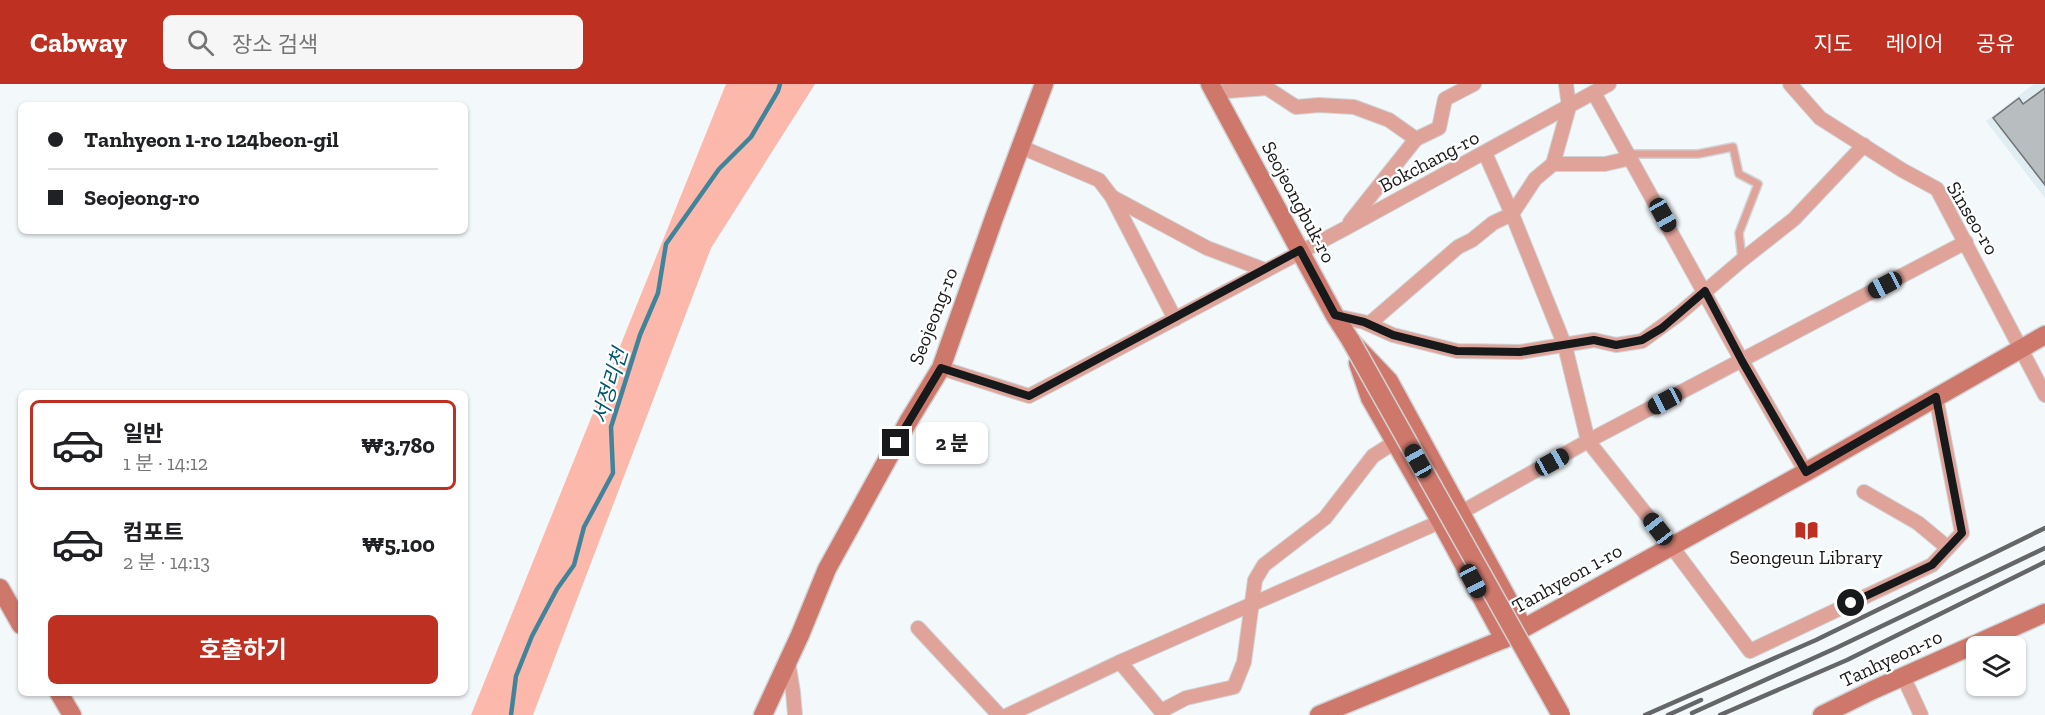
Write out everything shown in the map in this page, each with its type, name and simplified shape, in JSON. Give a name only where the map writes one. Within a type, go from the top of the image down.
[{"type":"street","name":"Seojeong-ro","points":[[763,715],[827,569],[908,422],[941,368],[993,218],[1044,84]]},
{"type":"street","points":[[1346,228],[1416,139],[1439,128],[1445,99],[1474,84]]},
{"type":"street","points":[[1369,324],[1458,247],[1472,240],[1492,223],[1512,214],[1535,179],[1553,164],[1569,107],[1566,84]]},
{"type":"street","name":"Bokchang-ro","points":[[941,368],[1029,396],[1300,250],[1346,228],[1609,84]]},
{"type":"street","name":"Sinseo-ro","points":[[1790,84],[1820,118],[1902,170],[1937,189],[2045,395]]},
{"type":"street","points":[[1212,88],[1267,87],[1296,107],[1319,105],[1354,107],[1389,120],[1416,139]]},
{"type":"street","name":"Seojeongbuk-ro","points":[[1212,88],[1351,341]]},
{"type":"street","points":[[1594,93],[1806,472]]},
{"type":"street","points":[[1335,315],[1369,324],[1393,335],[1457,351],[1520,352],[1594,340],[1616,345],[1642,340],[1662,328],[1794,219],[1864,145]]},
{"type":"street","points":[[1021,147],[1099,180],[1112,197],[1175,319]]},
{"type":"street","points":[[1485,153],[1565,346],[1588,441],[1750,651],[1932,565],[1962,533],[1936,397]]},
{"type":"street","points":[[1553,164],[1605,164],[1630,156]]},
{"type":"street","points":[[1112,197],[1207,248],[1265,270]]},
{"type":"street","points":[[1008,715],[1120,662],[1460,513],[1588,441],[1966,242]]},
{"type":"street","name":"Tanhyeon 1-ro","points":[[1319,715],[1346,710],[1504,639],[1806,472],[2045,335]]},
{"type":"street","points":[[1351,341],[1370,398],[1504,639]]},
{"type":"street","points":[[1351,341],[1389,381],[1523,627]]},
{"type":"street","points":[[1351,341],[1561,715]]},
{"type":"street","points":[[1120,662],[1163,713],[1186,699],[1234,687],[1244,662],[1255,580],[1264,565],[1325,518],[1373,456],[1395,442]]},
{"type":"street","points":[[1864,492],[1918,523],[1948,548]]},
{"type":"street","points":[[0,588],[18,620]]},
{"type":"street","name":"Tanhyeon-ro","points":[[1822,715],[2045,613]]},
{"type":"street","points":[[918,628],[999,715]]},
{"type":"street","points":[[788,661],[794,692],[795,715]]},
{"type":"street","points":[[1903,676],[1921,715]]},
{"type":"street","points":[[61,696],[72,715]]},
{"type":"lane","points":[[1630,156],[1698,154],[1733,147],[1739,174],[1758,184],[1739,233],[1742,260]]},
{"type":"shaded area","points":[[726,84],[815,84],[711,248],[533,715],[471,715]]},
{"type":"shaded area","points":[[2034,84],[2045,84],[2045,198],[1986,121]]},
{"type":"building","points":[[2045,88],[2045,185],[1993,118],[2019,98],[2023,104]]},
{"type":"waterway","name":"서정리천","points":[[511,715],[516,676],[532,636],[557,589],[574,565],[584,527],[613,473],[611,427],[640,335],[658,293],[666,244],[719,169],[751,137],[780,84]]},
{"type":"railway","points":[[1645,715],[1816,640],[2045,528]]},
{"type":"railway","points":[[1692,713],[1836,648],[2045,548]]},
{"type":"railway","points":[[1720,715],[1847,660],[2045,562]]},
{"type":"railway","points":[[1668,715],[1701,700]]},
{"type":"place","name":"Seongeun Library","points":[[1806,530]]},
{"type":"route","points":[[896,443],[941,368],[1029,396],[1300,250],[1335,315],[1364,322],[1393,335],[1457,351],[1520,352],[1565,346],[1582,341],[1594,340],[1616,345],[1642,340],[1680,314],[1705,291],[1806,472],[1936,397],[1962,533],[1932,565],[1851,603]]}]
